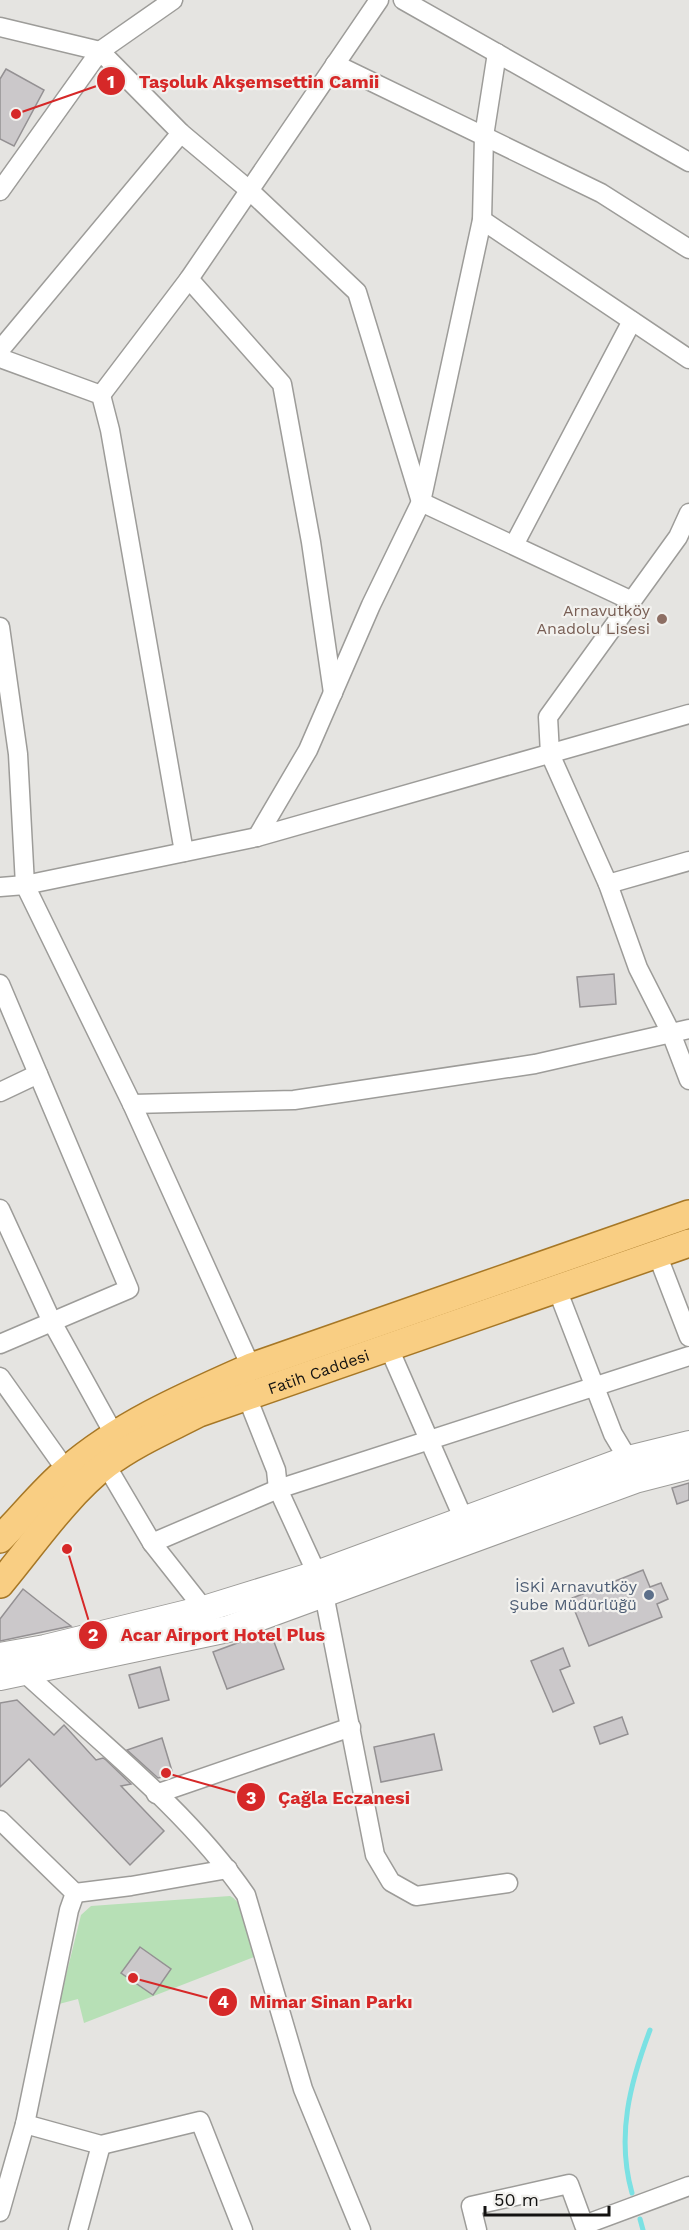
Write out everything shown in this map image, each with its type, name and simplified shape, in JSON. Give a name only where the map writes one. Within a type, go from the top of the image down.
[{"type":"main road","name":"Fatih Caddesi","points":[[0,1539],[66,1470],[115,1436],[185,1396],[251,1367],[689,1214]]},
{"type":"main road","name":"Fatih Caddesi","points":[[0,1584],[81,1487],[106,1465],[132,1448],[199,1413],[689,1243]]},
{"type":"street","points":[[0,191],[100,51],[173,0]]},
{"type":"street","points":[[101,395],[189,279],[380,0]]},
{"type":"street","points":[[403,0],[689,162]]},
{"type":"street","points":[[0,27],[100,51],[181,133],[249,190],[357,292],[421,501],[632,601]]},
{"type":"street","points":[[257,837],[308,750],[371,605],[421,501],[482,220],[484,136],[497,53]]},
{"type":"street","points":[[335,64],[601,193],[689,249]]},
{"type":"street","points":[[0,350],[181,133]]},
{"type":"street","points":[[482,220],[689,359]]},
{"type":"street","points":[[189,279],[282,384],[311,542],[333,693]]},
{"type":"street","points":[[514,545],[632,321]]},
{"type":"street","points":[[0,358],[101,395]]},
{"type":"street","points":[[101,395],[110,430],[184,852]]},
{"type":"street","points":[[689,513],[678,537],[548,717],[550,754],[608,884],[638,968],[671,1033],[689,1080]]},
{"type":"street","points":[[0,627],[5,700],[18,754],[25,885],[132,1104],[251,1367]]},
{"type":"street","points":[[0,887],[25,885],[257,837],[689,714]]},
{"type":"street","points":[[608,884],[689,861]]},
{"type":"street","points":[[0,984],[129,1289],[0,1344]]},
{"type":"street","points":[[132,1104],[294,1100],[535,1064],[689,1029]]},
{"type":"street","points":[[0,1092],[38,1074]]},
{"type":"street","points":[[0,1209],[52,1322],[115,1436]]},
{"type":"street","points":[[657,1254],[689,1337]]},
{"type":"street","points":[[557,1288],[613,1434],[628,1459]]},
{"type":"street","points":[[388,1346],[468,1530]]},
{"type":"street","points":[[152,1543],[278,1489],[689,1356]]},
{"type":"street","points":[[0,1377],[66,1470]]},
{"type":"street","points":[[247,1397],[276,1470],[278,1489],[320,1584],[351,1727],[375,1856],[391,1882],[416,1896],[508,1882]]},
{"type":"street","points":[[0,1677],[26,1674],[228,1629],[320,1584],[468,1530],[635,1480],[689,1444]]},
{"type":"street","points":[[468,1530],[628,1459],[689,1466]]},
{"type":"street","points":[[106,1465],[152,1543],[204,1609]]},
{"type":"street","points":[[0,1656],[45,1648],[204,1609],[320,1584]]},
{"type":"street","points":[[26,1674],[156,1794],[228,1869],[246,1895],[303,2089],[361,2230]]},
{"type":"street","points":[[156,1794],[351,1727]]},
{"type":"street","points":[[0,1820],[75,1893]]},
{"type":"street","points":[[75,1893],[228,1869]]},
{"type":"street","points":[[0,2212],[6,2170],[25,2124],[75,1893]]},
{"type":"street","points":[[25,2124],[101,2145],[200,2121],[243,2230]]},
{"type":"street","points":[[78,2230],[101,2145]]},
{"type":"street","points":[[477,2230],[471,2206],[569,2184],[584,2228],[689,2186]]},
{"type":"green space","points":[[230,1896],[236,1900],[244,1914],[254,1957],[84,2023],[78,1999],[59,2004],[81,1915],[91,1906]]},
{"type":"building","points":[[6,69],[44,90],[14,146],[0,139],[0,79]]},
{"type":"building","points":[[614,974],[616,1004],[580,1007],[577,977]]},
{"type":"building","points":[[689,1483],[689,1500],[677,1504],[672,1488]]},
{"type":"building","points":[[643,1570],[650,1587],[661,1583],[668,1599],[657,1604],[662,1617],[589,1646],[570,1599]]},
{"type":"building","points":[[23,1589],[71,1626],[0,1641],[0,1619]]},
{"type":"building","points":[[270,1631],[284,1669],[227,1689],[213,1652]]},
{"type":"building","points":[[563,1648],[570,1666],[560,1670],[574,1703],[553,1712],[531,1661]]},
{"type":"building","points":[[160,1667],[169,1700],[139,1708],[129,1675]]},
{"type":"building","points":[[17,1700],[54,1735],[64,1725],[96,1760],[103,1758],[106,1760],[131,1784],[121,1786],[164,1831],[130,1865],[29,1759],[0,1787],[0,1703]]},
{"type":"building","points":[[622,1717],[628,1734],[600,1744],[594,1727]]},
{"type":"building","points":[[434,1734],[442,1770],[381,1782],[374,1747]]},
{"type":"building","points":[[162,1738],[172,1771],[167,1772],[168,1776],[158,1778],[127,1750]]},
{"type":"building","points":[[140,1947],[171,1969],[153,1995],[121,1973]]},
{"type":"waterway","points":[[632,2193],[627,2172],[625,2130],[631,2090],[650,2030]]},
{"type":"waterway","points":[[640,2219],[643,2230]]},
{"type":"place","name":"Taşoluk Akşemsettin Camii","points":[[16,114]]},
{"type":"place","name":"Arnavutköy Anadolu Lisesi","points":[[662,619]]},
{"type":"place","name":"Acar Airport Hotel Plus","points":[[67,1549]]},
{"type":"place","name":"İSKİ Arnavutköy Şube Müdürlüğü","points":[[649,1595]]},
{"type":"place","name":"Çağla Eczanesi","points":[[166,1773]]},
{"type":"place","name":"Mimar Sinan Parkı","points":[[133,1978]]}]
